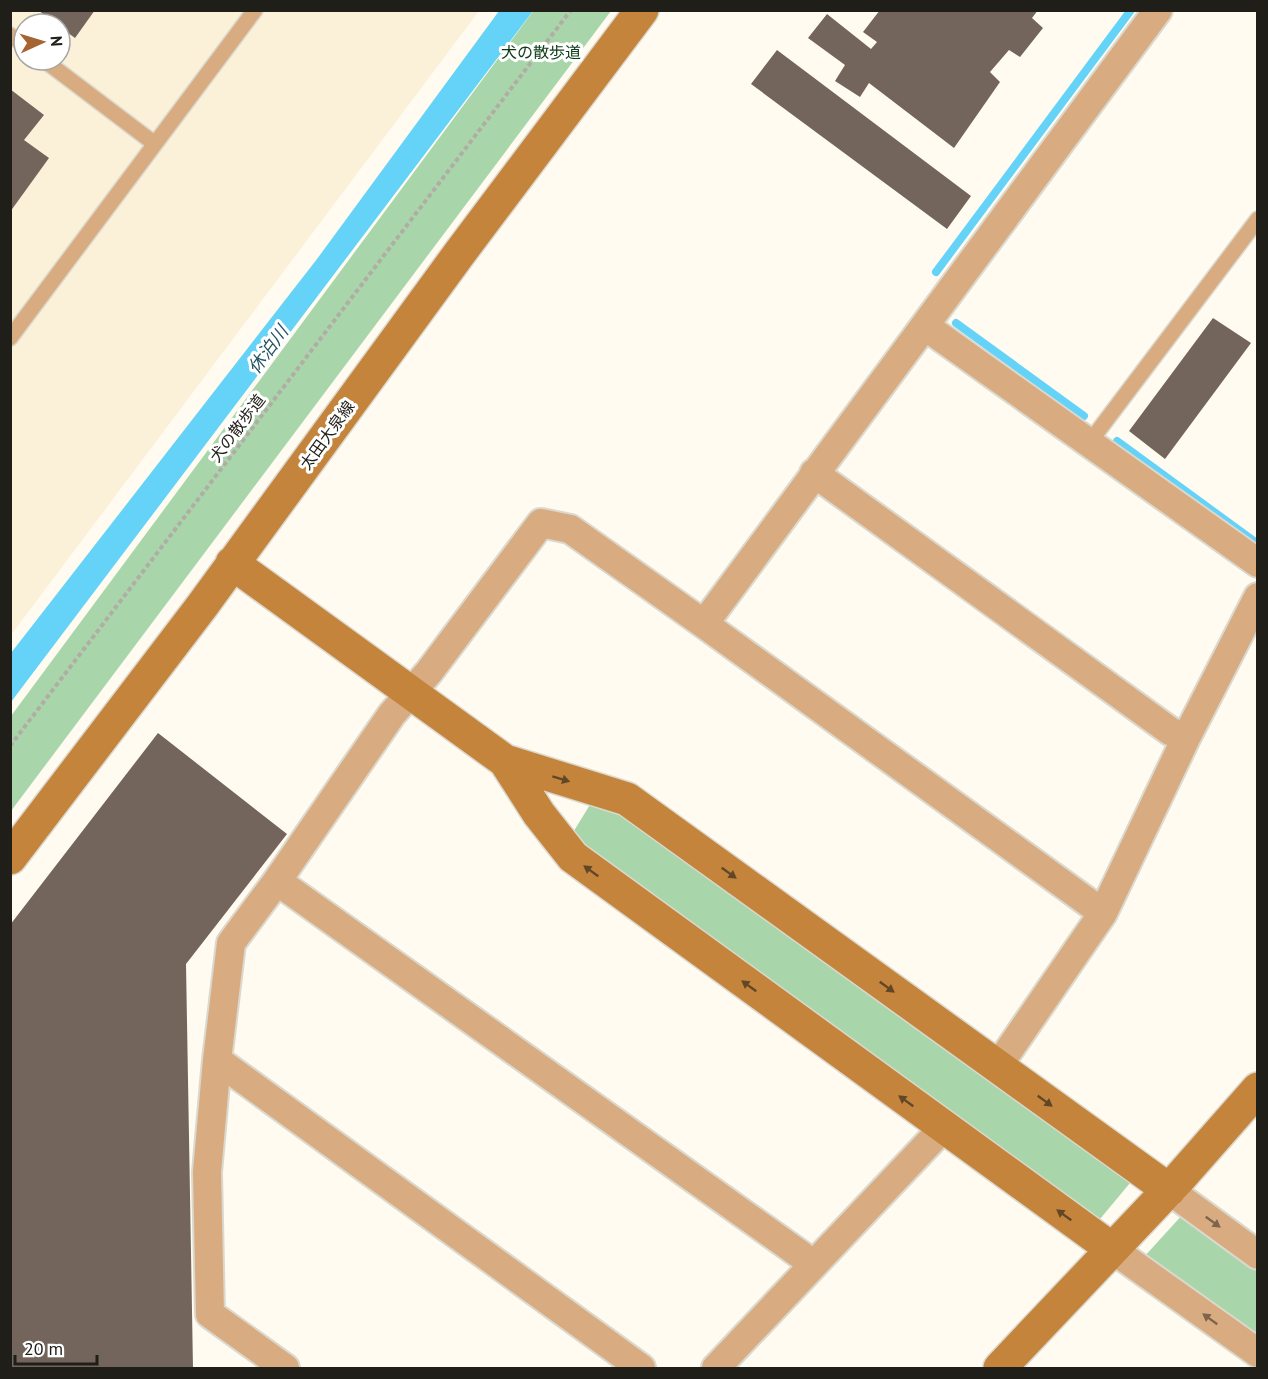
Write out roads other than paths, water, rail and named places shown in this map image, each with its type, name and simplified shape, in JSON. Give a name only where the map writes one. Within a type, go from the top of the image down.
[{"type":"street","name":"太田大泉線","points":[[10,858],[642,10]]},
{"type":"street","points":[[704,624],[1158,10]]},
{"type":"street","points":[[925,326],[1257,564]]},
{"type":"street","points":[[814,473],[1170,731],[1186,738]]},
{"type":"street","points":[[285,1368],[210,1314],[207,1172],[216,1060],[231,943],[277,881],[392,714],[429,672],[541,523],[570,529],[1103,913]]},
{"type":"street","points":[[232,563],[505,761],[627,799],[1257,1255]]},
{"type":"street","points":[[998,1066],[1103,913],[1186,738],[1257,597]]},
{"type":"street","points":[[505,761],[539,814],[573,857],[943,1128],[1257,1353]]},
{"type":"street","points":[[277,881],[801,1255],[812,1266]]},
{"type":"street","points":[[216,1060],[641,1368]]},
{"type":"street","points":[[999,1368],[1169,1190],[1257,1089]]},
{"type":"street","points":[[716,1368],[943,1128]]},
{"type":"lane","points":[[10,338],[255,10]]},
{"type":"lane","points":[[60,72],[155,144]]},
{"type":"lane","points":[[1089,443],[1257,219]]},
{"type":"water","name":"休泊川","points":[[499,11],[533,11],[11,702],[11,653],[317,259]]},
{"type":"waterway","points":[[936,272],[1131,10]]},
{"type":"waterway","points":[[956,323],[1084,416]]},
{"type":"waterway","points":[[1117,441],[1258,544]]},
{"type":"park label","name":"犬の散歩道","points":[[541,52]]}]
